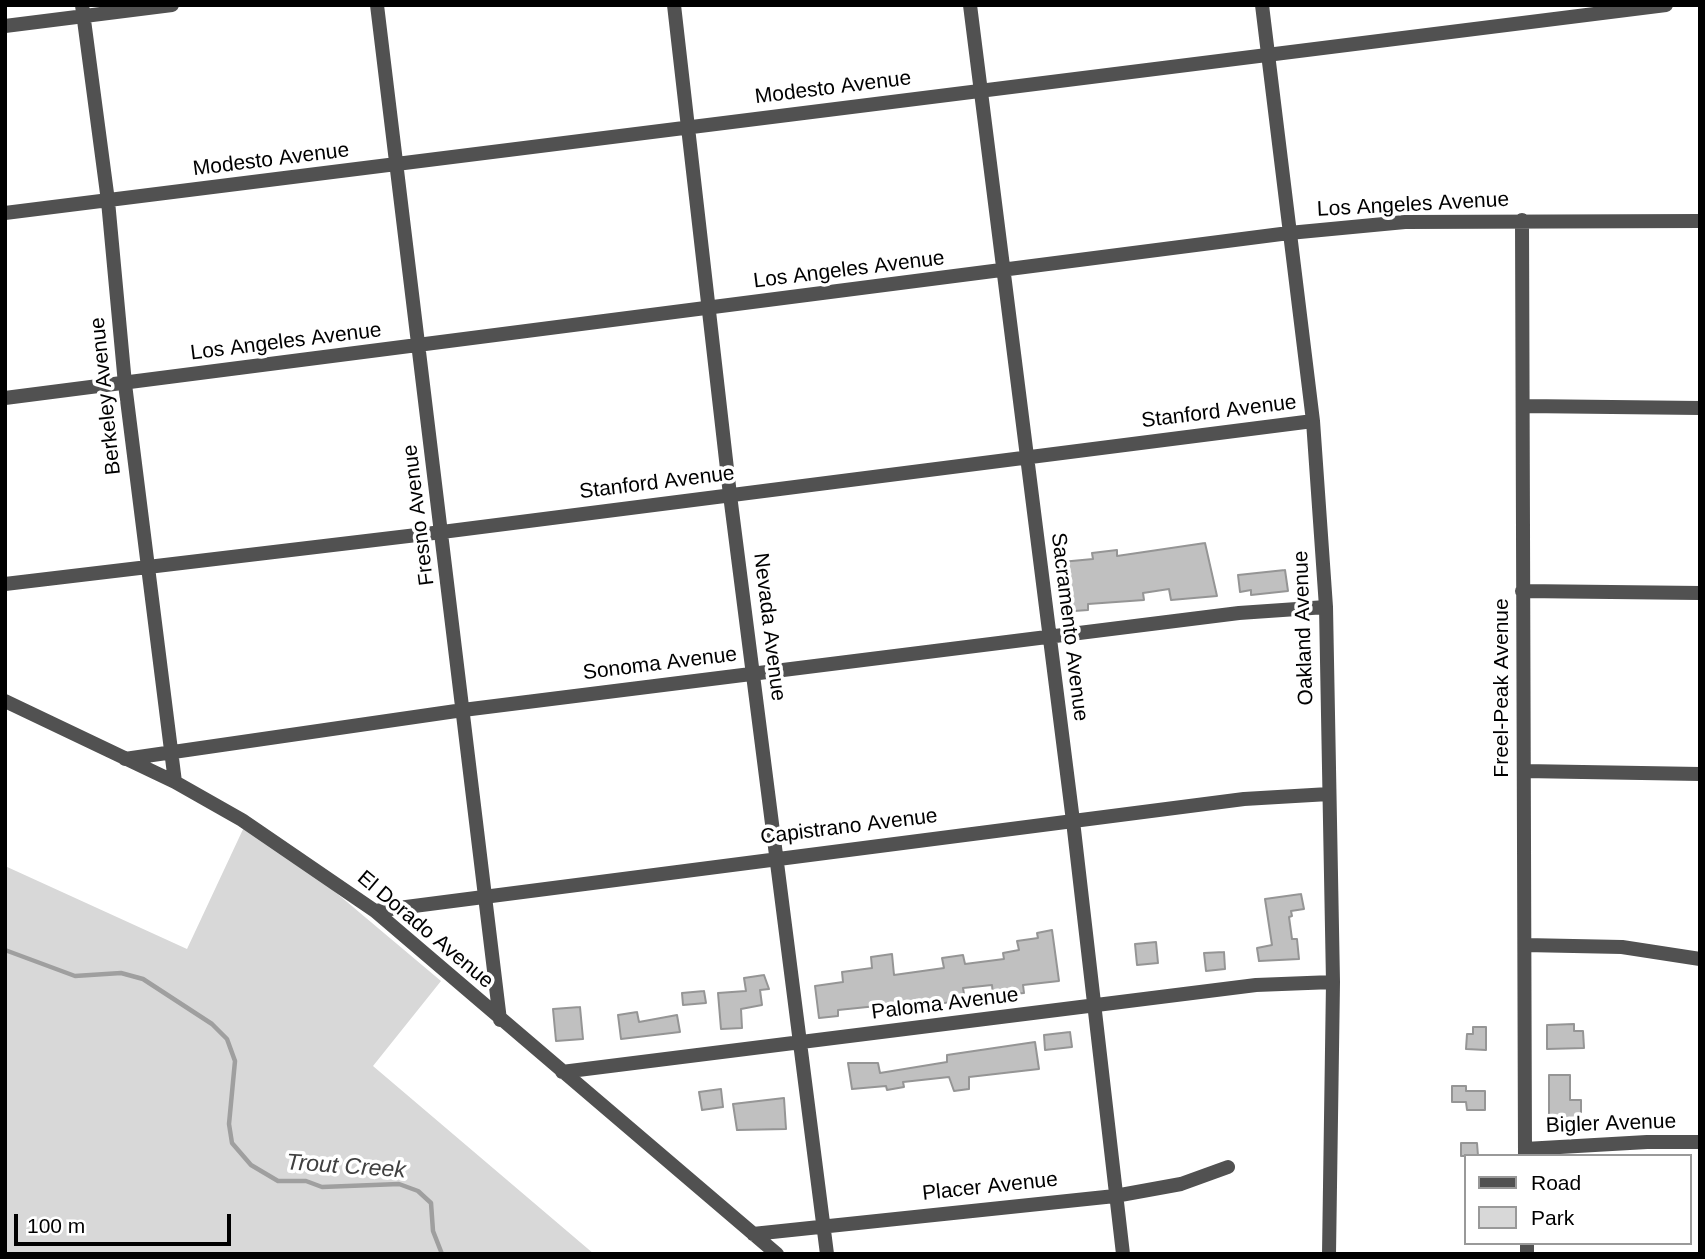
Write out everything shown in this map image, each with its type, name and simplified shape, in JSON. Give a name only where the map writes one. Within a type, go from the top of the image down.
[{"type":"street","points":[[5,26],[82,11],[172,5]]},
{"type":"street","name":"Fresno Avenue","points":[[377,5],[500,1020]]},
{"type":"street","name":"Nevada Avenue","points":[[674,5],[730,495],[827,1254]]},
{"type":"street","name":"Sacramento Avenue","points":[[970,5],[1073,821],[1123,1254]]},
{"type":"street","name":"Oakland Avenue","points":[[1262,5],[1266,56],[1313,421],[1326,607],[1334,982],[1329,1254]]},
{"type":"street","name":"Modesto Avenue","points":[[5,213],[1266,56],[1561,11],[1667,5]]},
{"type":"street","name":"Berkeley Avenue","points":[[82,11],[108,201],[146,567],[175,782]]},
{"type":"street","name":"Freel-Peak Avenue","points":[[1522,220],[1525,1152]]},
{"type":"street","name":"Los Angeles Avenue","points":[[5,398],[1002,272],[1289,233],[1405,222],[1700,221]]},
{"type":"street","points":[[1524,406],[1700,408]]},
{"type":"street","name":"Stanford Avenue","points":[[5,584],[442,533],[1313,421]]},
{"type":"street","points":[[1522,591],[1700,593]]},
{"type":"street","name":"Sonoma Avenue","points":[[125,759],[463,710],[1239,613],[1326,607]]},
{"type":"street","name":"El Dorado Avenue","points":[[5,701],[175,782],[242,820],[375,911],[777,1254]]},
{"type":"street","points":[[1524,771],[1700,774]]},
{"type":"street","name":"Capistrano Avenue","points":[[375,911],[776,857],[1244,799],[1329,794]]},
{"type":"street","points":[[1524,945],[1622,947],[1700,960]]},
{"type":"street","name":"Paloma Avenue","points":[[562,1072],[1256,985],[1334,982]]},
{"type":"street","name":"Bigler Avenue","points":[[1525,1152],[1647,1142],[1700,1142]]},
{"type":"street","name":"Placer Avenue","points":[[753,1234],[1115,1196],[1181,1184],[1228,1167]]},
{"type":"green space","points":[[245,825],[290,854],[441,981],[373,1066],[594,1254],[5,1254],[5,866],[187,949]]},
{"type":"building","points":[[1205,543],[1217,596],[1171,600],[1169,589],[1143,593],[1144,600],[1088,604],[1088,610],[1060,612],[1061,562],[1093,559],[1092,553],[1117,550],[1117,556]]},
{"type":"building","points":[[1285,570],[1288,591],[1251,595],[1251,590],[1240,592],[1238,575]]},
{"type":"building","points":[[1301,894],[1304,909],[1291,911],[1292,916],[1289,917],[1292,939],[1297,939],[1299,959],[1259,961],[1257,948],[1272,945],[1265,899]]},
{"type":"building","points":[[1052,930],[1059,981],[1023,985],[1024,993],[993,996],[992,985],[963,988],[965,1000],[917,1007],[916,1002],[838,1010],[838,1016],[819,1018],[815,986],[843,982],[842,972],[872,968],[871,957],[892,954],[894,975],[944,968],[942,958],[963,955],[965,964],[1004,959],[1003,953],[1019,950],[1017,941],[1038,938],[1037,933]]},
{"type":"building","points":[[1156,942],[1158,963],[1137,965],[1135,944]]},
{"type":"building","points":[[1224,952],[1225,969],[1206,971],[1204,953]]},
{"type":"building","points":[[764,975],[769,989],[760,990],[762,1005],[741,1009],[742,1028],[721,1029],[718,993],[746,991],[744,978]]},
{"type":"building","points":[[704,991],[706,1003],[683,1005],[682,993]]},
{"type":"building","points":[[580,1007],[583,1039],[556,1041],[553,1009]]},
{"type":"building","points":[[637,1012],[639,1022],[677,1015],[680,1032],[621,1039],[618,1015]]},
{"type":"building","points":[[1574,1024],[1574,1031],[1583,1031],[1584,1048],[1547,1049],[1547,1025]]},
{"type":"building","points":[[1473,1027],[1486,1027],[1486,1050],[1466,1049],[1467,1034],[1473,1034]]},
{"type":"building","points":[[1070,1032],[1072,1047],[1045,1050],[1044,1035]]},
{"type":"building","points":[[1035,1042],[1039,1069],[969,1077],[969,1089],[954,1091],[949,1077],[903,1082],[904,1087],[887,1090],[886,1086],[852,1089],[848,1063],[878,1063],[880,1073],[947,1062],[947,1055]]},
{"type":"building","points":[[1549,1075],[1570,1075],[1570,1100],[1581,1100],[1581,1121],[1549,1121]]},
{"type":"building","points":[[1452,1086],[1466,1086],[1466,1091],[1485,1091],[1485,1110],[1467,1110],[1466,1102],[1452,1102]]},
{"type":"building","points":[[721,1089],[723,1107],[702,1110],[699,1092]]},
{"type":"building","points":[[784,1098],[786,1129],[737,1130],[733,1104]]},
{"type":"building","points":[[1461,1143],[1477,1143],[1478,1154],[1461,1156]]},
{"type":"waterway","name":"Trout Creek","points":[[5,950],[75,976],[121,973],[143,979],[212,1024],[227,1039],[235,1061],[229,1124],[232,1143],[251,1165],[278,1181],[306,1181],[322,1187],[399,1184],[418,1191],[431,1203],[433,1231],[442,1254]]}]
